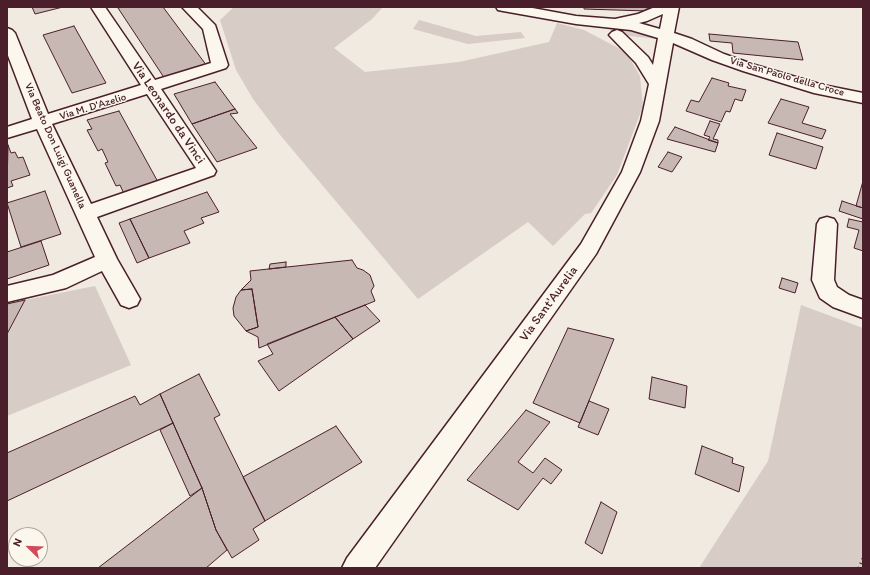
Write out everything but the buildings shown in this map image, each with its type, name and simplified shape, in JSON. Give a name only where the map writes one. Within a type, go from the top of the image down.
[{"type":"street","name":"Via Leonardo da Vinci","points":[[86,213],[207,171],[98,7]]},
{"type":"street","name":"Via M. D'Azelio","points":[[7,133],[220,66],[210,28],[189,7]]},
{"type":"street","points":[[503,7],[518,8]]},
{"type":"street","points":[[657,84],[642,60],[615,29],[660,10],[662,7]]},
{"type":"street","name":"Via Sant'Aurelia","points":[[357,568],[589,249],[631,172],[650,121],[672,7]]},
{"type":"street","name":"Via San Paolo della Croce","points":[[518,8],[615,29],[640,41],[666,41],[742,66],[820,89],[863,98]]},
{"type":"street","name":"Via Beato Don Luigi Guanella","points":[[8,38],[42,122],[107,260],[128,299]]},
{"type":"street","points":[[828,224],[823,280],[828,292],[841,301],[863,309]]},
{"type":"street","points":[[7,294],[58,282],[107,260]]},
{"type":"path","points":[[859,568],[863,558]]},
{"type":"shaded area","points":[[234,7],[383,7],[372,19],[334,48],[365,72],[459,62],[549,42],[557,23],[584,30],[626,52],[640,76],[643,106],[617,175],[591,213],[585,214],[553,246],[528,222],[418,299],[281,136],[253,99],[236,70],[220,20]]},
{"type":"shaded area","points":[[419,20],[476,36],[521,32],[525,38],[468,44],[413,29]]},
{"type":"shaded area","points":[[602,27],[630,30],[648,34],[658,39],[629,36]]},
{"type":"shaded area","points":[[95,286],[131,365],[7,416],[7,334],[25,300]]},
{"type":"shaded area","points":[[801,305],[863,328],[863,568],[699,568],[768,461]]}]
